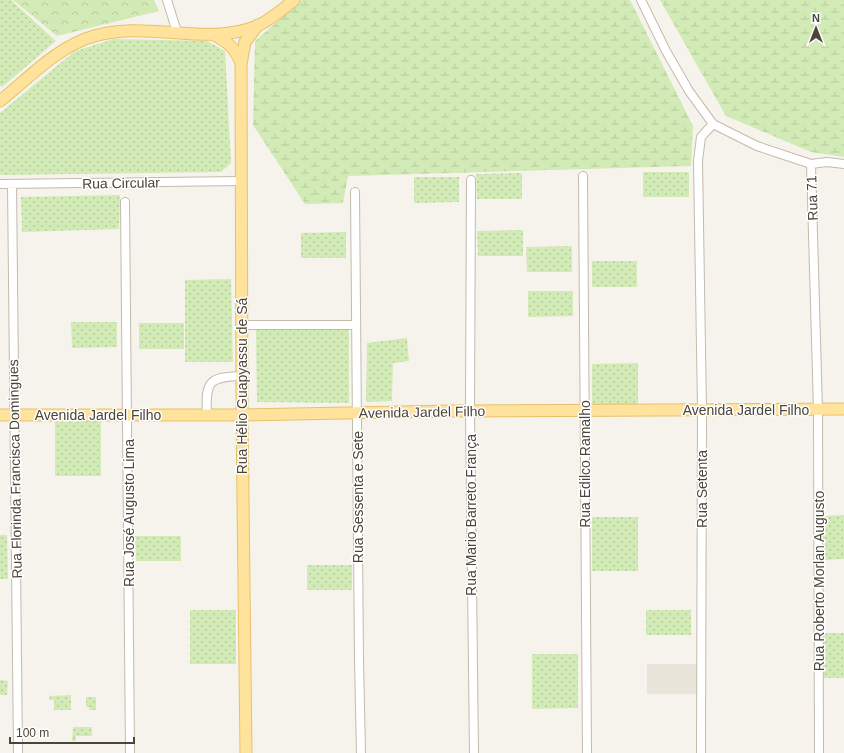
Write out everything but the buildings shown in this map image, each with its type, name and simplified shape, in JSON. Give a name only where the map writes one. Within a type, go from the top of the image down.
[{"type":"main road","points":[[0,102],[62,51],[79,41],[117,31],[143,30],[212,34],[240,32],[258,25],[294,0]]},
{"type":"main road","name":"Rua Hélio Guapyassu de Sá","points":[[246,753],[242,415],[241,64],[245,42],[258,25]]},
{"type":"main road","points":[[212,34],[229,44],[237,54],[241,64]]},
{"type":"main road","name":"Avenida Jardel Filho","points":[[0,415],[242,415],[470,411],[844,409]]},
{"type":"street","points":[[167,0],[177,32]]},
{"type":"street","name":"Rua 71","points":[[641,0],[688,91],[713,124],[757,146],[811,164],[818,410]]},
{"type":"street","name":"Rua Setenta","points":[[701,753],[702,410],[698,161],[701,137],[713,124]]},
{"type":"street","points":[[811,164],[827,162],[844,164]]},
{"type":"street","name":"Rua Edilco Ramalho","points":[[583,176],[587,753]]},
{"type":"street","name":"Rua Mario Barreto França","points":[[471,180],[470,411],[474,753]]},
{"type":"street","name":"Rua Circular","points":[[0,184],[242,181]]},
{"type":"street","name":"Rua Florinda Francisca Domingues","points":[[12,184],[18,753]]},
{"type":"street","name":"Rua Sessenta e Sete","points":[[355,192],[358,658],[361,753]]},
{"type":"street","name":"Rua José Augusto Lima","points":[[126,202],[130,753]]},
{"type":"street","points":[[242,325],[356,325]]},
{"type":"street","points":[[206,415],[206,397],[213,381],[218,378],[242,376]]},
{"type":"street","name":"Rua Roberto Morlan Augusto","points":[[818,410],[819,753]]},
{"type":"shaded area","points":[[647,664],[697,664],[697,694],[647,694]]},
{"type":"green space","points":[[0,0],[11,0],[56,41],[2,87],[0,86]]},
{"type":"green space","points":[[13,0],[154,0],[159,11],[57,36]]},
{"type":"green space","points":[[302,0],[630,0],[693,126],[691,166],[348,176],[343,203],[305,204],[253,125],[255,41]]},
{"type":"green space","points":[[660,0],[844,0],[844,157],[811,152],[726,116]]},
{"type":"green space","points":[[114,39],[207,41],[225,51],[231,163],[221,172],[0,175],[0,113],[75,51]]},
{"type":"green space","points":[[643,172],[689,172],[689,197],[643,197]]},
{"type":"green space","points":[[522,173],[522,199],[477,199],[476,174]]},
{"type":"green space","points":[[414,177],[459,177],[459,202],[414,203]]},
{"type":"green space","points":[[120,195],[119,229],[22,232],[21,197]]},
{"type":"green space","points":[[523,230],[523,256],[478,256],[477,231]]},
{"type":"green space","points":[[346,232],[346,258],[301,258],[301,233]]},
{"type":"green space","points":[[572,246],[572,272],[527,272],[526,247]]},
{"type":"green space","points":[[592,261],[637,261],[637,287],[592,287]]},
{"type":"green space","points":[[231,279],[233,362],[185,362],[185,280]]},
{"type":"green space","points":[[528,291],[573,291],[573,316],[528,317]]},
{"type":"green space","points":[[71,322],[117,322],[117,347],[72,348]]},
{"type":"green space","points":[[139,323],[184,323],[184,349],[139,349]]},
{"type":"green space","points":[[256,330],[349,330],[349,403],[257,402]]},
{"type":"green space","points":[[407,338],[409,361],[393,363],[392,401],[366,402],[367,343]]},
{"type":"green space","points":[[638,363],[638,404],[592,404],[592,364]]},
{"type":"green space","points":[[101,421],[101,476],[55,476],[55,422]]},
{"type":"green space","points":[[844,515],[844,559],[824,560],[823,516]]},
{"type":"green space","points":[[592,517],[638,517],[638,571],[592,571]]},
{"type":"green space","points":[[0,535],[7,535],[8,579],[0,579]]},
{"type":"green space","points":[[135,536],[181,536],[181,561],[136,561]]},
{"type":"green space","points":[[307,565],[352,565],[352,590],[307,590]]},
{"type":"green space","points":[[190,610],[236,610],[236,664],[190,664]]},
{"type":"green space","points":[[646,610],[691,610],[691,635],[646,635]]},
{"type":"green space","points":[[820,633],[844,633],[844,678],[821,678]]},
{"type":"green space","points":[[532,654],[578,654],[578,708],[532,709]]},
{"type":"green space","points":[[0,680],[8,681],[7,695],[0,695]]},
{"type":"green space","points":[[71,695],[71,710],[54,710],[54,700],[50,700],[49,696]]},
{"type":"green space","points":[[86,697],[96,697],[96,710],[89,710],[89,707],[86,707]]},
{"type":"green space","points":[[73,727],[92,727],[92,736],[76,736],[76,741],[72,741]]}]
